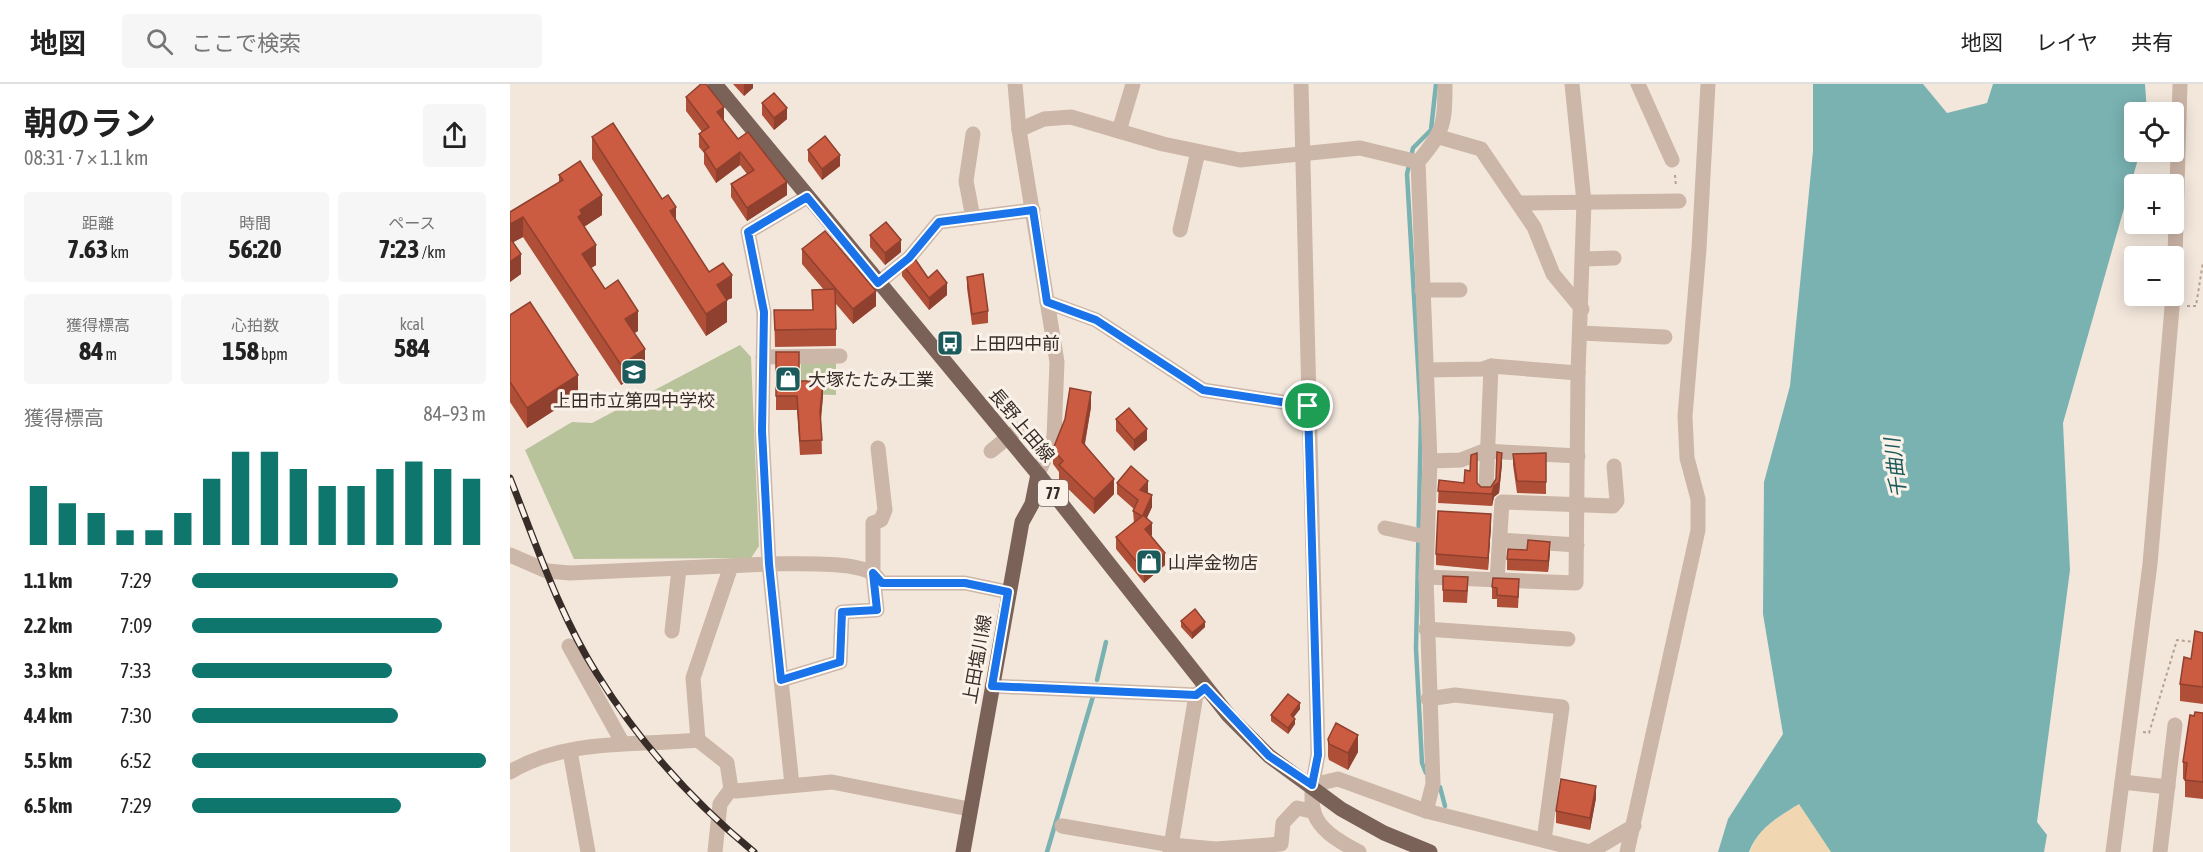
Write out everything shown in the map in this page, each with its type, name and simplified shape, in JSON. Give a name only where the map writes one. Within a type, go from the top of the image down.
[{"type":"main road","name":"長野上田線","points":[[715,84],[1038,474],[1201,692],[1269,756],[1366,824],[1430,852]]},
{"type":"main road","name":"上田塩川線","points":[[963,852],[1008,592],[1022,522],[1032,504],[1038,474]]},
{"type":"street","points":[[1015,84],[1019,130],[1057,362],[1054,437],[1038,474]]},
{"type":"street","points":[[1119,131],[1133,84]]},
{"type":"street","points":[[1301,84],[1318,755],[1312,785],[1311,811],[1320,826],[1340,842],[1359,852]]},
{"type":"street","points":[[1426,811],[1432,784],[1426,628],[1430,461],[1418,162],[1439,137],[1445,116],[1445,84]]},
{"type":"street","points":[[1426,576],[1576,583],[1578,373],[1584,202],[1572,84]]},
{"type":"street","points":[[1638,84],[1672,160]]},
{"type":"street","points":[[1627,852],[1698,530],[1698,499],[1687,458],[1685,416],[1699,249],[1708,84]]},
{"type":"street","points":[[2175,246],[2180,84]]},
{"type":"street","points":[[1019,130],[1044,119],[1071,117],[1198,152],[1240,160],[1360,148],[1418,162]]},
{"type":"street","points":[[973,134],[966,181],[973,218]]},
{"type":"street","points":[[1439,137],[1481,149],[1534,227],[1553,274],[1582,309]]},
{"type":"street","points":[[1180,230],[1198,152]]},
{"type":"street","points":[[792,785],[769,564],[762,431],[764,312],[748,232],[807,197]]},
{"type":"street","points":[[1518,202],[1679,201]]},
{"type":"street","points":[[878,283],[909,258],[939,222],[1033,210]]},
{"type":"street","points":[[1583,259],[1614,258]]},
{"type":"street","points":[[1422,290],[1460,290]]},
{"type":"street","points":[[1047,302],[1096,320],[1203,390],[1308,406]]},
{"type":"street","points":[[2113,852],[2150,564],[2178,306]]},
{"type":"street","points":[[1581,333],[1665,337]]},
{"type":"street","points":[[763,357],[840,356]]},
{"type":"street","points":[[1428,370],[1482,369],[1491,366],[1578,373]]},
{"type":"street","points":[[1486,490],[1491,366]]},
{"type":"street","points":[[991,452],[1017,430]]},
{"type":"street","points":[[781,680],[840,662],[842,612],[877,610],[873,573],[873,523],[881,520],[885,510],[878,448]]},
{"type":"street","points":[[1430,461],[1461,460],[1488,451],[1578,456]]},
{"type":"street","points":[[1497,581],[1502,502],[1613,506],[1617,501],[1614,466]]},
{"type":"street","points":[[1428,513],[1449,513]]},
{"type":"street","points":[[1480,515],[1502,516]]},
{"type":"street","points":[[1385,528],[1427,537]]},
{"type":"street","points":[[1500,540],[1577,545]]},
{"type":"street","points":[[510,555],[547,571],[818,564],[873,573],[882,583],[965,583],[1008,592]]},
{"type":"street","points":[[698,740],[693,678],[731,566]]},
{"type":"street","points":[[672,631],[679,569]]},
{"type":"street","points":[[1426,628],[1568,639]]},
{"type":"street","points":[[569,646],[622,742]]},
{"type":"street","points":[[992,686],[1201,692],[1171,848]]},
{"type":"street","points":[[1428,699],[1455,694],[1562,707],[1544,840]]},
{"type":"street","points":[[2160,852],[2175,725]]},
{"type":"street","points":[[510,772],[525,762],[570,750],[622,742],[646,745],[698,740],[727,763],[731,789],[720,804],[715,852]]},
{"type":"street","points":[[570,750],[588,852]]},
{"type":"street","points":[[1312,785],[1338,779],[1426,811],[1590,852],[1634,826]]},
{"type":"street","points":[[731,789],[736,791],[832,782],[969,809]]},
{"type":"street","points":[[2122,782],[2168,788]]},
{"type":"street","points":[[1062,826],[1171,848],[1216,849],[1281,844],[1283,823],[1297,808],[1311,811]]},
{"type":"path","points":[[2184,302],[2196,306],[2203,262]]},
{"type":"path","points":[[2139,732],[2149,733],[2177,640],[2203,644]]},
{"type":"green space","points":[[740,345],[751,357],[759,546],[751,558],[574,559],[525,450],[572,422],[592,423]]},
{"type":"green space","points":[[801,361],[836,362],[836,395],[800,394]]},
{"type":"sand","points":[[1799,804],[1831,852],[1750,852],[1758,836],[1764,830]]},
{"type":"water","name":"千曲川","points":[[1813,84],[1923,84],[1947,113],[1987,103],[1993,84],[2145,84],[2146,102],[2124,102],[2124,162],[2137,162],[2134,174],[2124,174],[2124,208],[2063,423],[2070,570],[2037,822],[2047,835],[2044,852],[1831,852],[1799,804],[1763,830],[1749,852],[1718,852],[1728,819],[1783,734],[1763,614],[1764,482],[1790,386],[1813,151]]},
{"type":"building","points":[[701,84],[706,84],[724,107],[717,112],[738,139],[748,132],[787,182],[747,208],[731,184],[754,170],[740,152],[716,170],[704,151],[709,147],[699,134],[709,127],[686,97]]},
{"type":"building","points":[[774,93],[787,108],[774,118],[762,103]]},
{"type":"building","points":[[613,123],[662,199],[668,195],[676,207],[670,211],[709,272],[723,263],[732,275],[717,285],[727,300],[706,314],[592,137]]},
{"type":"building","points":[[825,136],[840,155],[822,169],[808,150]]},
{"type":"building","points":[[580,161],[602,195],[580,210],[582,214],[578,217],[596,245],[582,254],[605,289],[618,280],[638,311],[625,319],[645,349],[621,365],[523,217],[510,224],[510,212],[563,180],[559,175]]},
{"type":"building","points":[[886,222],[901,240],[885,253],[870,235]]},
{"type":"building","points":[[825,231],[876,291],[853,309],[802,249]]},
{"type":"building","points":[[510,238],[521,254],[510,262]]},
{"type":"building","points":[[913,256],[928,278],[937,270],[947,283],[929,298],[902,264]]},
{"type":"building","points":[[983,274],[988,311],[972,314],[967,277]]},
{"type":"building","points":[[835,289],[836,329],[775,330],[774,310],[813,310],[812,290]]},
{"type":"building","points":[[530,302],[578,375],[527,408],[510,382],[510,315]]},
{"type":"building","points":[[776,352],[799,352],[799,381],[823,381],[820,412],[822,440],[800,441],[797,396],[776,396]]},
{"type":"building","points":[[1070,388],[1091,392],[1082,442],[1114,479],[1094,499],[1059,465],[1063,461],[1053,449],[1065,419]]},
{"type":"building","points":[[1129,408],[1147,429],[1134,440],[1116,419]]},
{"type":"building","points":[[1497,452],[1502,453],[1499,482],[1494,486],[1492,494],[1438,491],[1439,480],[1464,483],[1465,470],[1470,471],[1471,455],[1477,453],[1477,483],[1481,487],[1491,487],[1496,479]]},
{"type":"building","points":[[1546,453],[1546,482],[1517,481],[1513,454]]},
{"type":"building","points":[[1131,466],[1148,481],[1140,490],[1152,495],[1143,515],[1152,523],[1145,529],[1165,553],[1144,571],[1116,537],[1142,516],[1133,511],[1138,500],[1117,483]]},
{"type":"building","points":[[1438,511],[1491,514],[1488,558],[1436,554]]},
{"type":"building","points":[[1528,540],[1550,542],[1548,561],[1507,559],[1508,549],[1527,550]]},
{"type":"building","points":[[1443,576],[1468,577],[1467,591],[1443,590]]},
{"type":"building","points":[[1493,578],[1519,579],[1518,597],[1497,595],[1497,588],[1492,587]]},
{"type":"building","points":[[1195,609],[1205,622],[1192,633],[1181,621]]},
{"type":"building","points":[[2195,631],[2203,633],[2203,687],[2180,684],[2184,657],[2191,659]]},
{"type":"building","points":[[1288,694],[1300,703],[1291,715],[1295,719],[1288,728],[1271,715]]},
{"type":"building","points":[[2195,712],[2203,713],[2203,782],[2185,780],[2187,763],[2183,762],[2190,715],[2194,716]]},
{"type":"building","points":[[1336,723],[1358,735],[1348,753],[1329,744],[1328,739]]},
{"type":"building","points":[[1561,779],[1596,786],[1590,818],[1556,811]]},
{"type":"waterway","points":[[1426,773],[1422,763],[1416,649],[1421,418],[1407,174],[1413,148],[1431,130],[1436,84]]},
{"type":"waterway","points":[[1097,680],[1106,642]]},
{"type":"waterway","points":[[1047,852],[1094,693]]},
{"type":"waterway","points":[[1440,787],[1445,806]]},
{"type":"railway","points":[[510,478],[571,627],[613,699],[668,770],[710,813],[754,852]]},
{"type":"place","name":"上田四中前","points":[[950,343]]},
{"type":"place","name":"上田市立第四中学校","points":[[634,372]]},
{"type":"place","name":"大塚たたみ工業","points":[[788,379]]},
{"type":"place","name":"山岸金物店","points":[[1149,562]]},
{"type":"route","points":[[807,197],[878,283],[909,258],[939,222],[1033,210],[1047,302],[1096,320],[1203,390],[1308,406],[1318,755],[1312,785],[1296,777],[1269,756],[1205,688],[1196,695],[992,686],[1008,592],[965,583],[882,583],[873,573],[877,610],[842,612],[840,662],[781,680],[769,564],[762,431],[764,312],[748,232],[807,197]]}]
